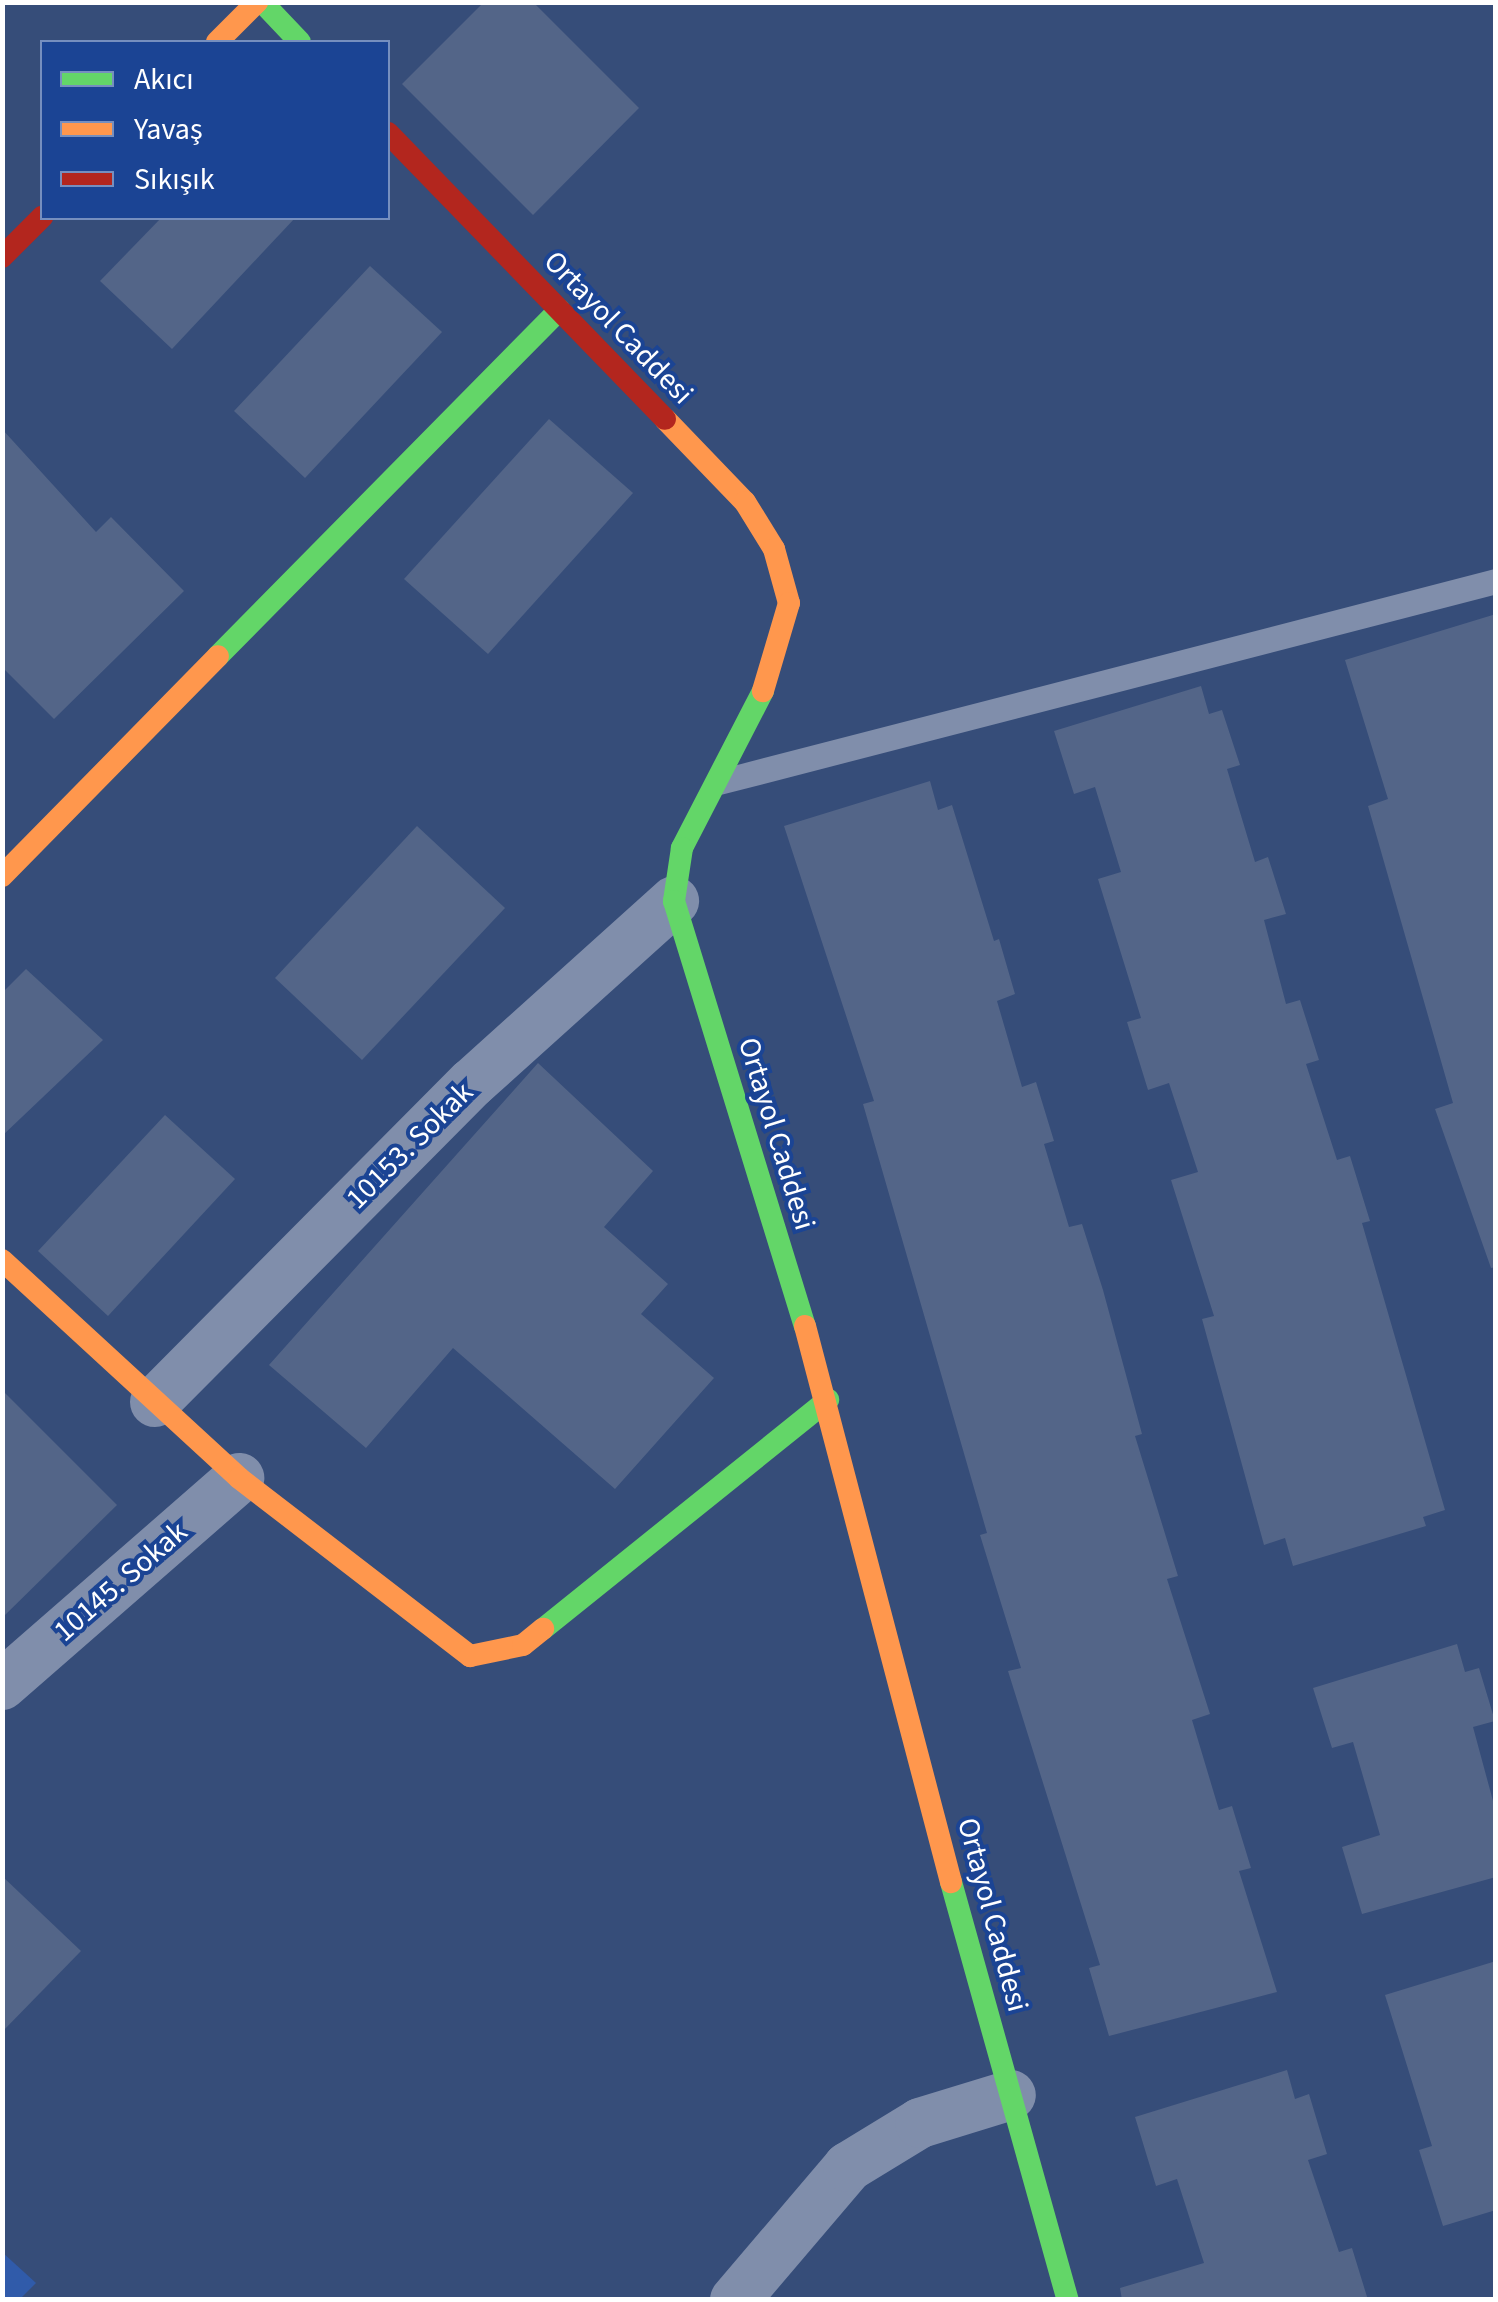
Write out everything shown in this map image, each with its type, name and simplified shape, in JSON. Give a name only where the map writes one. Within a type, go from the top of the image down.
[{"type":"street","points":[[219,40],[259,2],[298,40]]},
{"type":"street","name":"Ortayol Caddesi","points":[[390,134],[745,502],[774,549],[789,603],[768,681],[709,784],[682,848],[674,900],[828,1400],[1068,2300]]},
{"type":"street","points":[[2,257],[40,219]]},
{"type":"street","points":[[2,876],[559,310]]},
{"type":"street","name":"10153. Sokak","points":[[156,1402],[472,1084],[674,900]]},
{"type":"street","points":[[2,1260],[239,1478],[470,1656],[523,1645],[828,1400]]},
{"type":"street","name":"10145. Sokak","points":[[2,1685],[239,1478]]},
{"type":"street","points":[[734,2300],[848,2167],[920,2123],[1011,2095]]},
{"type":"lane","points":[[709,784],[1496,581]]},
{"type":"shaded area","points":[[2,2252],[36,2283],[20,2299],[3,2299]]},
{"type":"building","points":[[484,2],[533,2],[639,108],[533,215],[402,84]]},
{"type":"building","points":[[159,220],[293,220],[172,349],[100,281]]},
{"type":"building","points":[[370,266],[442,332],[305,478],[234,411]]},
{"type":"building","points":[[549,419],[633,493],[488,654],[404,579]]},
{"type":"building","points":[[2,429],[96,532],[111,517],[184,591],[54,719],[2,667]]},
{"type":"building","points":[[1496,614],[1496,1267],[1491,1268],[1435,1109],[1453,1103],[1368,806],[1388,799],[1345,660]]},
{"type":"building","points":[[1201,686],[1209,714],[1222,710],[1240,765],[1227,769],[1255,862],[1268,857],[1286,914],[1264,920],[1286,1004],[1300,1000],[1319,1060],[1306,1064],[1337,1160],[1350,1156],[1370,1221],[1362,1223],[1445,1510],[1423,1517],[1426,1526],[1293,1566],[1285,1538],[1264,1545],[1202,1319],[1214,1316],[1171,1180],[1198,1172],[1169,1083],[1148,1090],[1127,1022],[1141,1018],[1098,879],[1121,872],[1095,787],[1074,794],[1054,731]]},
{"type":"building","points":[[930,781],[938,810],[952,805],[994,941],[999,939],[1015,994],[997,1001],[1022,1087],[1036,1082],[1054,1141],[1044,1144],[1069,1227],[1082,1224],[1103,1290],[1142,1434],[1135,1436],[1178,1576],[1167,1579],[1210,1714],[1192,1720],[1219,1810],[1232,1806],[1251,1868],[1239,1871],[1277,1992],[1109,2036],[1089,1968],[1100,1965],[1008,1671],[1021,1668],[980,1535],[987,1533],[863,1104],[874,1101],[784,826]]},
{"type":"building","points":[[417,826],[505,908],[362,1060],[275,978]]},
{"type":"building","points":[[26,969],[103,1040],[2,1136],[2,993]]},
{"type":"building","points":[[538,1063],[653,1171],[604,1227],[668,1284],[641,1314],[714,1378],[615,1489],[453,1348],[366,1448],[269,1365]]},
{"type":"building","points":[[165,1115],[235,1179],[108,1316],[38,1251]]},
{"type":"building","points":[[2,1390],[117,1505],[2,1618]]},
{"type":"building","points":[[1457,1644],[1465,1672],[1479,1668],[1495,1721],[1473,1727],[1496,1812],[1496,1877],[1362,1914],[1342,1847],[1380,1835],[1353,1742],[1332,1748],[1313,1688]]},
{"type":"building","points":[[2,1876],[81,1951],[2,2032]]},
{"type":"building","points":[[1496,1961],[1496,2210],[1443,2226],[1419,2150],[1432,2146],[1385,1995]]},
{"type":"building","points":[[1287,2070],[1295,2099],[1309,2094],[1327,2154],[1308,2160],[1339,2252],[1352,2248],[1368,2300],[1122,2300],[1120,2288],[1204,2263],[1177,2179],[1156,2186],[1135,2117]]},
{"type":"traffic: fast","points":[[262,2],[298,40]]},
{"type":"traffic: fast","points":[[218,656],[559,310]]},
{"type":"traffic: fast","points":[[763,691],[682,848],[674,901],[805,1326]]},
{"type":"traffic: fast","points":[[543,1629],[828,1400]]},
{"type":"traffic: fast","points":[[951,1882],[1068,2300]]},
{"type":"traffic: slow","points":[[219,40],[257,2]]},
{"type":"traffic: slow","points":[[665,419],[745,502],[774,549],[789,603],[763,691]]},
{"type":"traffic: slow","points":[[2,876],[218,656]]},
{"type":"traffic: slow","points":[[2,1260],[239,1478],[470,1656],[523,1645],[543,1629]]},
{"type":"traffic: slow","points":[[805,1326],[951,1882]]},
{"type":"traffic: jam","points":[[390,135],[665,419]]},
{"type":"traffic: jam","points":[[2,257],[40,219]]}]
